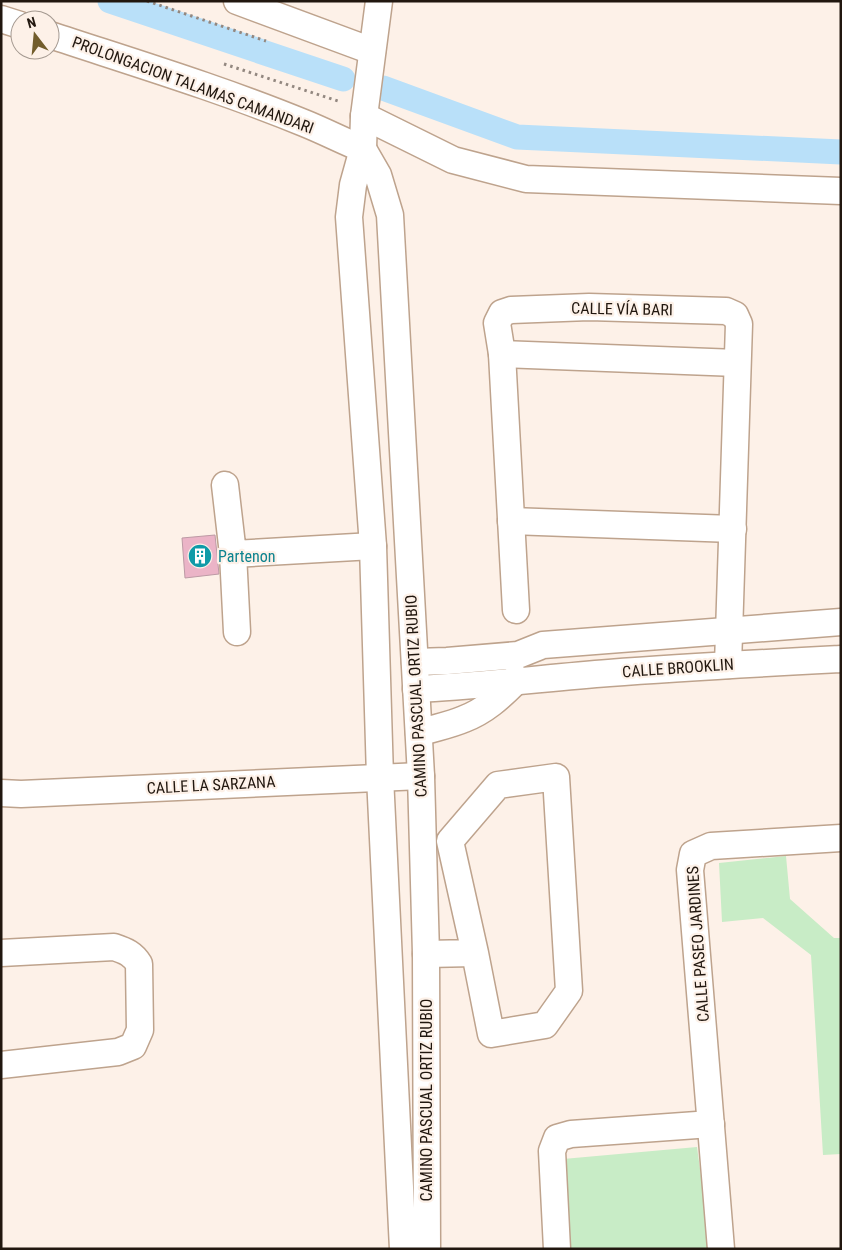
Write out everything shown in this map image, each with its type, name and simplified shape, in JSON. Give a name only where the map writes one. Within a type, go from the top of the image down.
[{"type":"street","points":[[237,1],[372,51]]},
{"type":"street","name":"CAMINO PASCUAL ORTIZ RUBIO","points":[[379,1],[364,116],[363,149],[353,185],[349,217],[373,546],[380,777],[403,1249]]},
{"type":"street","name":"PROLONGACION TALAMAS CAMANDARI","points":[[60,38],[242,100],[305,123],[363,149]]},
{"type":"street","points":[[364,116],[453,160],[526,179],[841,191]]},
{"type":"street","name":"CAMINO PASCUAL ORTIZ RUBIO","points":[[363,149],[378,176],[390,215],[421,776],[426,954],[427,1249]]},
{"type":"street","points":[[349,217],[371,211],[390,215]]},
{"type":"street","name":"CALLE VÍA BARI","points":[[516,610],[502,354],[497,323],[502,313],[511,310],[589,307],[726,311],[735,314],[739,324],[728,665]]},
{"type":"street","points":[[502,354],[737,363]]},
{"type":"street","points":[[225,485],[233,554],[237,632]]},
{"type":"street","points":[[511,522],[733,529]]},
{"type":"street","points":[[233,554],[373,546]]},
{"type":"street","name":"CALLE BROOKLIN","points":[[415,662],[518,655],[543,645],[841,622]]},
{"type":"street","points":[[419,733],[465,719],[483,710],[497,699],[515,682],[518,655]]},
{"type":"street","name":"CALLE BROOKLIN","points":[[416,689],[841,658]]},
{"type":"street","name":"CALLE LA SARZANA","points":[[1,792],[20,794],[421,776]]},
{"type":"street","points":[[556,777],[569,991],[545,1025],[491,1034],[475,953],[450,841],[498,785],[556,777]]},
{"type":"street","name":"CALLE PASEO JARDINES","points":[[721,1249],[690,870],[693,854],[711,846],[841,838]]},
{"type":"street","points":[[1,953],[114,948],[134,955],[139,964],[140,1030],[133,1046],[118,1052],[1,1065]]},
{"type":"street","points":[[426,954],[475,953]]},
{"type":"street","points":[[557,1249],[552,1151],[557,1138],[572,1134],[711,1124]]},
{"type":"green space","points":[[786,856],[790,899],[834,938],[841,938],[841,1154],[823,1155],[811,955],[763,918],[722,922],[719,863]]},
{"type":"green space","points":[[697,1147],[711,1249],[567,1249],[563,1159]]},
{"type":"building","name":"Partenon","points":[[215,535],[219,574],[185,578],[182,538]]},
{"type":"waterway","points":[[110,1],[343,79]]},
{"type":"waterway","points":[[383,88],[517,137],[841,152]]},
{"type":"place","name":"Partenon","points":[[200,556]]}]
